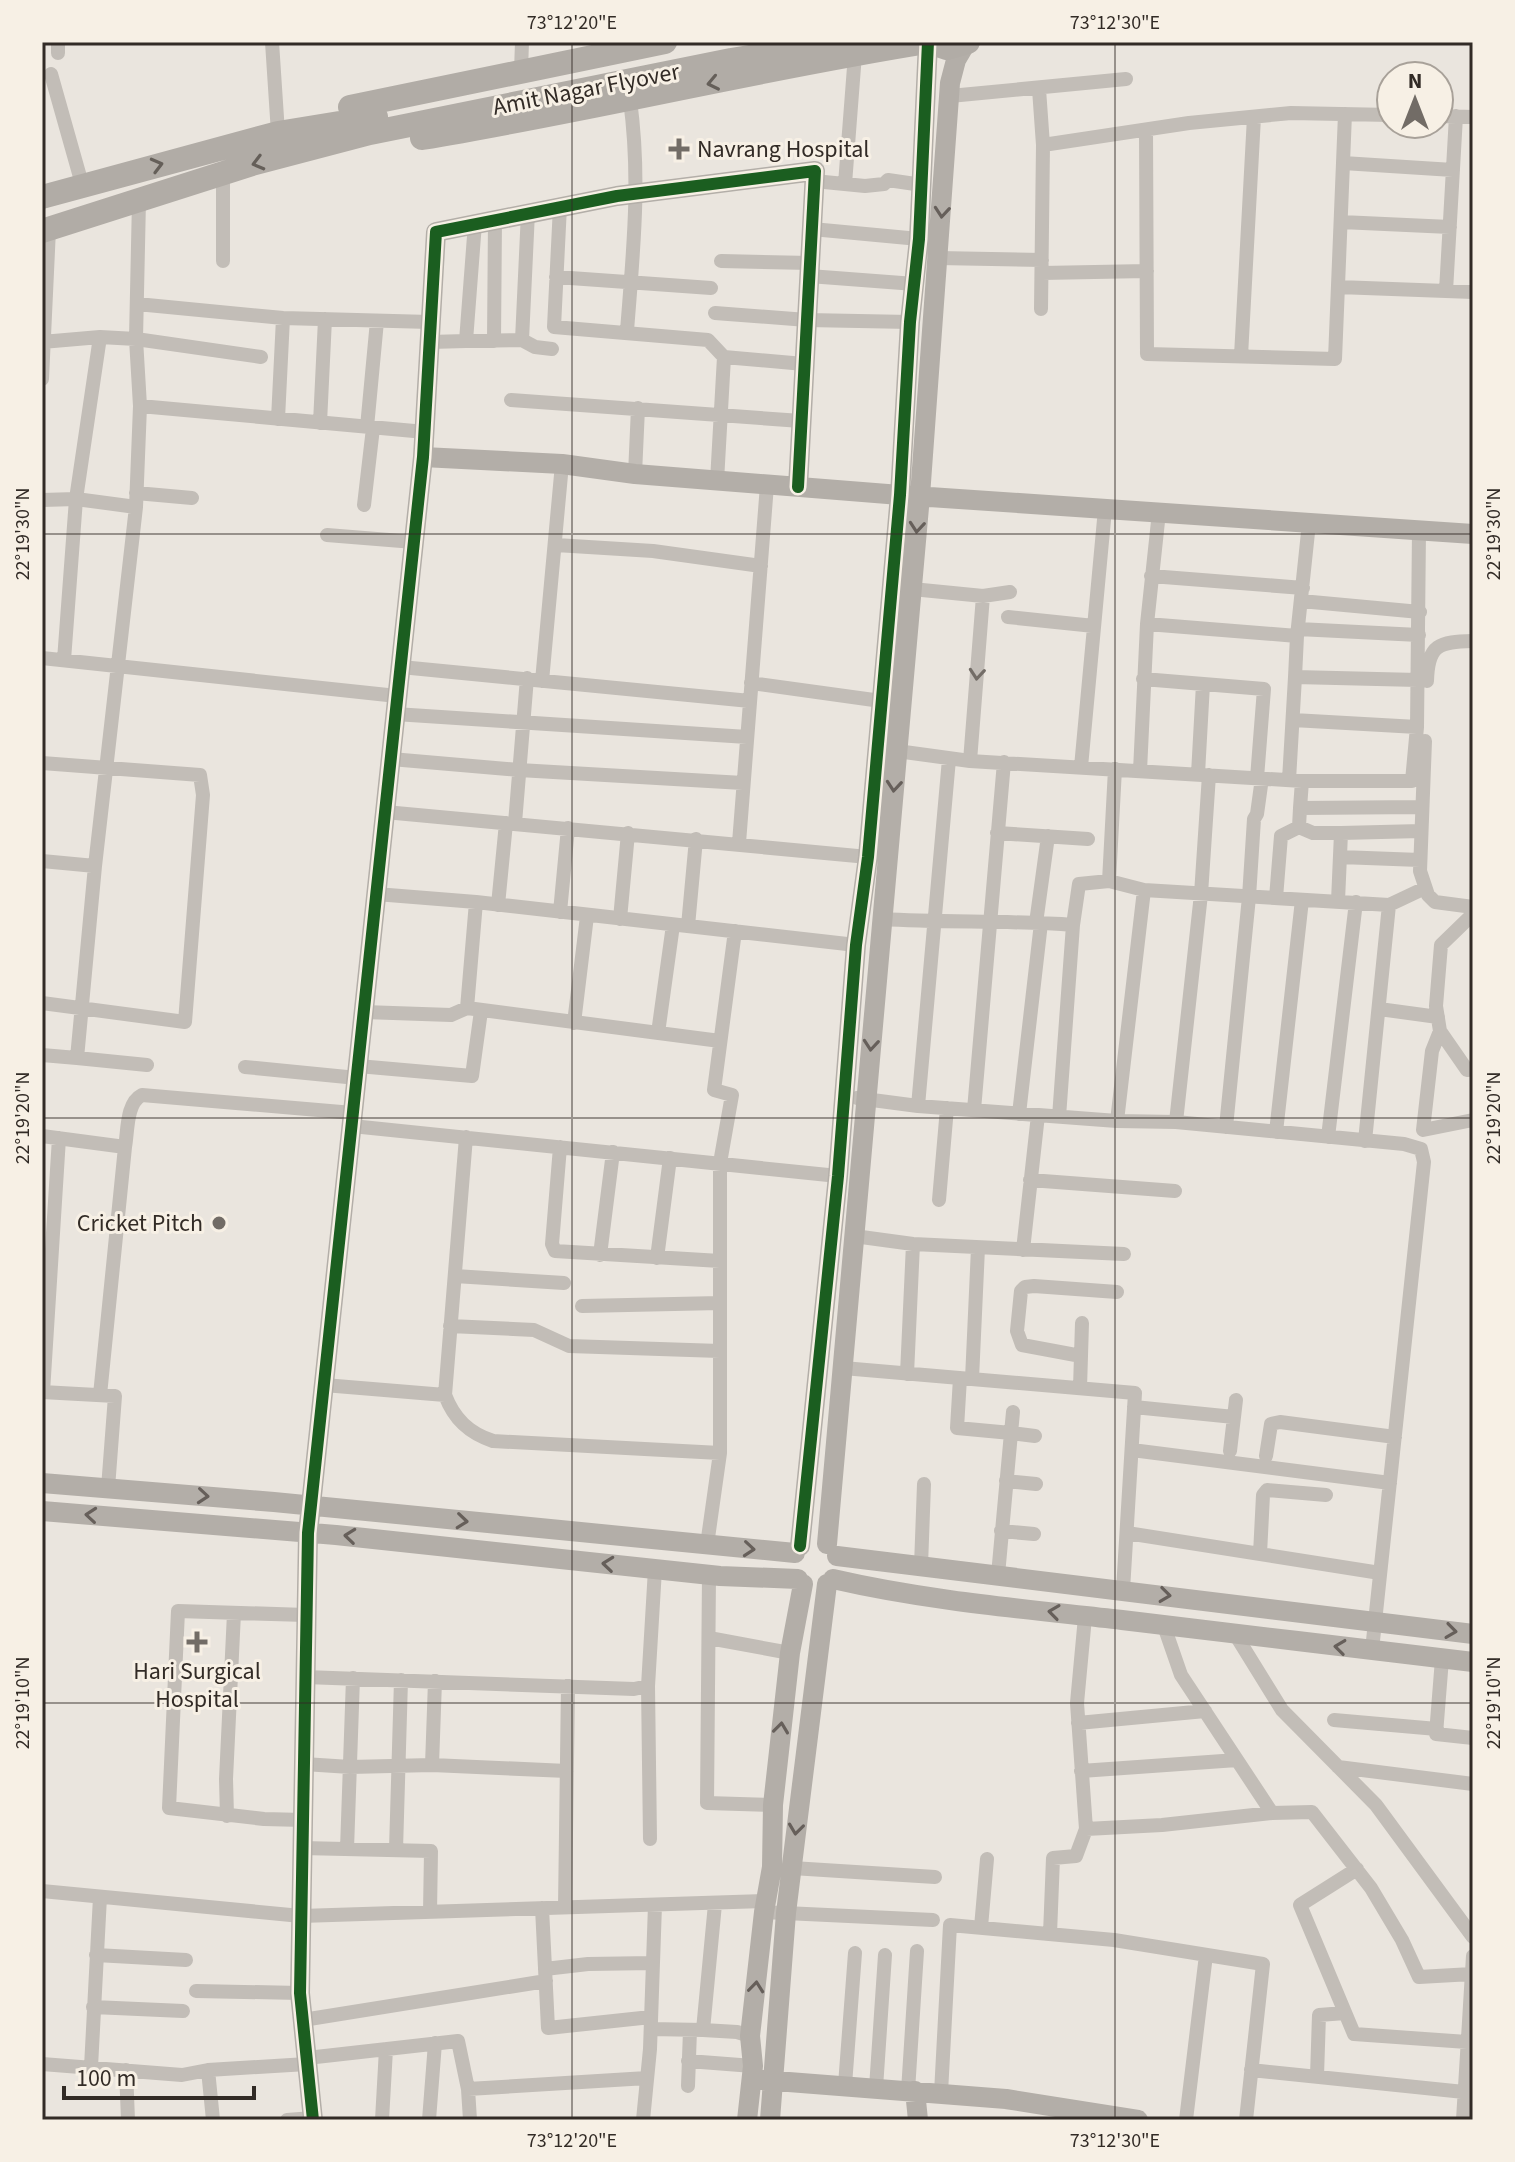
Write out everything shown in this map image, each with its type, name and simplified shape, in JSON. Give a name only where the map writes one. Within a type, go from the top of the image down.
[{"type":"main road","points":[[46,230],[331,135],[341,109],[521,71],[614,47],[665,42]]},
{"type":"main road","name":"Amit Nagar Flyover","points":[[331,135],[751,42]]},
{"type":"main road","points":[[42,197],[278,133],[331,135],[358,149],[546,118],[848,48],[928,42],[947,48],[969,42]]},
{"type":"main road","name":"Amit Nagar Flyover","points":[[368,126],[731,60],[848,48]]},
{"type":"street","points":[[272,42],[278,133]]},
{"type":"street","points":[[521,71],[522,42]]},
{"type":"street","points":[[747,2120],[752,2072],[750,2036],[772,1867],[773,1805],[801,1582],[792,1566],[797,1550],[838,1176],[856,1098],[882,919],[912,589],[910,322],[919,239],[928,42]]},
{"type":"street","points":[[770,2120],[786,1913],[830,1582],[839,1564],[832,1550],[854,1236],[856,945],[868,857],[881,701],[910,496],[938,258],[950,96],[956,60],[969,42]]},
{"type":"street","points":[[845,184],[848,48]]},
{"type":"street","points":[[51,74],[82,184]]},
{"type":"street","points":[[950,96],[1126,79]]},
{"type":"street","points":[[1039,89],[1043,145],[1041,309]]},
{"type":"street","points":[[627,331],[637,193],[630,100]]},
{"type":"street","points":[[1043,145],[1291,113],[1375,115]]},
{"type":"street","points":[[1146,130],[1147,354],[1335,359],[1345,114]]},
{"type":"street","points":[[1446,291],[1456,116],[1473,117]]},
{"type":"street","points":[[1241,356],[1254,117]]},
{"type":"street","points":[[1343,163],[1453,170]]},
{"type":"street","points":[[287,2120],[313,2119],[300,1993],[308,1533],[423,457],[436,232],[637,193],[815,171],[798,487]]},
{"type":"street","points":[[223,173],[223,261]]},
{"type":"street","points":[[814,181],[884,184],[888,180],[922,185]]},
{"type":"street","points":[[77,1058],[136,500],[140,406],[136,339],[139,200]]},
{"type":"street","points":[[560,206],[554,327],[708,340],[724,357],[804,364]]},
{"type":"street","points":[[522,340],[528,212]]},
{"type":"street","points":[[466,341],[485,221]]},
{"type":"street","points":[[485,221],[494,341]]},
{"type":"street","points":[[1341,222],[1450,227]]},
{"type":"street","points":[[812,229],[919,239]]},
{"type":"street","points":[[42,379],[46,230]]},
{"type":"street","points":[[938,258],[1042,267],[1147,271]]},
{"type":"street","points":[[721,261],[915,284]]},
{"type":"street","points":[[556,277],[711,288]]},
{"type":"street","points":[[1338,287],[1473,292]]},
{"type":"street","points":[[137,304],[283,318],[377,321],[466,341],[522,340],[535,347],[552,349]]},
{"type":"street","points":[[715,313],[807,320],[910,322]]},
{"type":"street","points":[[278,419],[283,318]]},
{"type":"street","points":[[320,423],[325,319]]},
{"type":"street","points":[[364,505],[377,321]]},
{"type":"street","points":[[43,342],[100,337],[136,339],[261,357]]},
{"type":"street","points":[[64,660],[76,499],[100,337]]},
{"type":"street","points":[[717,481],[724,357]]},
{"type":"street","points":[[511,400],[801,421]]},
{"type":"street","points":[[140,406],[425,432]]},
{"type":"street","points":[[635,474],[638,408]]},
{"type":"street","points":[[423,457],[562,464],[635,474],[910,496],[1473,534]]},
{"type":"street","points":[[542,681],[562,464]]},
{"type":"street","points":[[739,843],[767,485]]},
{"type":"street","points":[[42,500],[192,498]]},
{"type":"street","points":[[1081,767],[1105,509]]},
{"type":"street","points":[[1140,771],[1147,624],[1159,512]]},
{"type":"street","points":[[1299,827],[1293,720],[1297,632],[1309,523]]},
{"type":"street","points":[[897,751],[970,761],[1296,781],[1412,781],[1417,727],[1419,530]]},
{"type":"street","points":[[327,535],[414,542]]},
{"type":"street","points":[[556,545],[653,551],[761,566]]},
{"type":"street","points":[[1151,576],[1420,612]]},
{"type":"street","points":[[912,589],[983,596],[1010,592]]},
{"type":"street","points":[[970,761],[983,596]]},
{"type":"street","points":[[1008,617],[1094,626]]},
{"type":"street","points":[[1147,624],[1419,635]]},
{"type":"street","points":[[1473,641],[1441,643],[1432,651],[1428,666],[1420,860],[1425,888],[1435,902],[1473,907]]},
{"type":"street","points":[[42,658],[523,722],[747,737]]},
{"type":"street","points":[[401,667],[750,701]]},
{"type":"street","points":[[1295,677],[1418,680]]},
{"type":"street","points":[[498,905],[519,770],[527,678]]},
{"type":"street","points":[[1143,679],[1264,689],[1257,814],[1254,819],[1226,1127]]},
{"type":"street","points":[[751,683],[881,701]]},
{"type":"street","points":[[1176,1122],[1201,894],[1203,684]]},
{"type":"street","points":[[1293,720],[1417,727]]},
{"type":"street","points":[[391,759],[743,783]]},
{"type":"street","points":[[918,1106],[949,759]]},
{"type":"street","points":[[974,1110],[1004,762]]},
{"type":"street","points":[[42,763],[200,775],[203,795],[185,1022],[42,1003]]},
{"type":"street","points":[[1109,881],[1115,769]]},
{"type":"street","points":[[1300,808],[1422,807]]},
{"type":"street","points":[[385,812],[868,857]]},
{"type":"street","points":[[1276,898],[1281,836],[1299,827],[1313,833],[1421,831]]},
{"type":"street","points":[[560,912],[568,828]]},
{"type":"street","points":[[620,919],[628,833]]},
{"type":"street","points":[[997,833],[1088,839]]},
{"type":"street","points":[[1338,901],[1341,833]]},
{"type":"street","points":[[1019,1114],[1048,836]]},
{"type":"street","points":[[658,1033],[696,839]]},
{"type":"street","points":[[1340,857],[1420,860]]},
{"type":"street","points":[[42,861],[95,866]]},
{"type":"street","points":[[1059,1117],[1073,925],[1079,884],[1109,881],[1144,890],[1389,905],[1425,888]]},
{"type":"street","points":[[1117,1121],[1144,890]]},
{"type":"street","points":[[376,894],[476,902],[856,945]]},
{"type":"street","points":[[1276,1132],[1302,900]]},
{"type":"street","points":[[245,1067],[472,1076],[476,902]]},
{"type":"street","points":[[1328,1137],[1356,902]]},
{"type":"street","points":[[1365,1141],[1389,905]]},
{"type":"street","points":[[1473,914],[1441,945],[1436,1006],[1439,1024],[1467,1070],[1473,1069]]},
{"type":"street","points":[[574,1023],[587,916]]},
{"type":"street","points":[[882,919],[1073,925]]},
{"type":"street","points":[[707,1545],[720,1453],[720,1163],[732,1095],[714,1090],[735,931]]},
{"type":"street","points":[[1379,1009],[1439,1024]]},
{"type":"street","points":[[364,1012],[451,1015],[474,1010],[720,1041]]},
{"type":"street","points":[[1423,1130],[1432,1051],[1439,1024]]},
{"type":"street","points":[[42,1055],[147,1065]]},
{"type":"street","points":[[100,1395],[125,1147],[131,1108],[136,1098],[142,1095],[352,1119],[466,1137],[838,1176]]},
{"type":"street","points":[[856,1098],[1019,1114],[1176,1122],[1404,1144],[1421,1149],[1424,1162],[1372,1650]]},
{"type":"street","points":[[939,1200],[947,1108]]},
{"type":"street","points":[[1023,1250],[1038,1115]]},
{"type":"street","points":[[1404,1144],[1423,1130],[1473,1120]]},
{"type":"street","points":[[42,1136],[125,1147]]},
{"type":"street","points":[[466,1137],[445,1395],[451,1413],[475,1435],[493,1441],[720,1453]]},
{"type":"street","points":[[59,1138],[42,1392],[115,1396],[108,1488]]},
{"type":"street","points":[[560,1147],[552,1244],[555,1251],[564,1254],[720,1261]]},
{"type":"street","points":[[600,1255],[613,1152]]},
{"type":"street","points":[[657,1258],[670,1158]]},
{"type":"street","points":[[1030,1180],[1175,1191]]},
{"type":"street","points":[[854,1236],[913,1244],[1124,1254]]},
{"type":"street","points":[[907,1374],[913,1244]]},
{"type":"street","points":[[978,1248],[966,1378],[956,1436],[1011,1433],[1035,1436]]},
{"type":"street","points":[[455,1276],[564,1283]]},
{"type":"street","points":[[1081,1356],[1022,1345],[1017,1331],[1021,1291],[1034,1286],[1117,1292]]},
{"type":"street","points":[[582,1306],[720,1303]]},
{"type":"street","points":[[1080,1388],[1082,1323]]},
{"type":"street","points":[[450,1326],[534,1330],[569,1346],[720,1351]]},
{"type":"street","points":[[843,1368],[1135,1393],[1123,1590]]},
{"type":"street","points":[[324,1385],[445,1395]]},
{"type":"street","points":[[1230,1451],[1236,1400]]},
{"type":"street","points":[[1134,1407],[1234,1417]]},
{"type":"street","points":[[998,1575],[1013,1412]]},
{"type":"street","points":[[1266,1456],[1271,1424],[1280,1422],[1395,1437]]},
{"type":"street","points":[[1132,1450],[1390,1483]]},
{"type":"street","points":[[1006,1481],[1036,1484]]},
{"type":"street","points":[[42,1483],[707,1545],[797,1550],[813,1541],[832,1550],[921,1566],[1473,1634]]},
{"type":"street","points":[[921,1566],[924,1484]]},
{"type":"street","points":[[1260,1554],[1263,1495],[1267,1490],[1326,1495]]},
{"type":"street","points":[[42,1511],[308,1533],[801,1582],[819,1587],[830,1582],[917,1597],[1473,1662]]},
{"type":"street","points":[[1001,1531],[1034,1534]]},
{"type":"street","points":[[1127,1533],[1380,1573]]},
{"type":"street","points":[[650,1839],[648,1686],[655,1569]]},
{"type":"street","points":[[709,1575],[707,1803],[773,1805]]},
{"type":"street","points":[[303,1820],[227,1816],[169,1808],[178,1611],[306,1615]]},
{"type":"street","points":[[227,1816],[234,1613]]},
{"type":"street","points":[[1050,1934],[1053,1858],[1076,1856],[1086,1829],[1077,1703],[1085,1617]]},
{"type":"street","points":[[1164,1626],[1181,1675],[1272,1813]]},
{"type":"street","points":[[1235,1634],[1282,1710],[1376,1805],[1473,1937]]},
{"type":"street","points":[[709,1638],[790,1653]]},
{"type":"street","points":[[1442,1659],[1436,1734],[1473,1738]]},
{"type":"street","points":[[305,1677],[634,1689],[648,1686]]},
{"type":"street","points":[[347,1849],[353,1678]]},
{"type":"street","points":[[396,1850],[401,1680]]},
{"type":"street","points":[[432,1765],[435,1681]]},
{"type":"street","points":[[565,1907],[568,1686]]},
{"type":"street","points":[[1078,1723],[1205,1711]]},
{"type":"street","points":[[1334,1720],[1437,1729]]},
{"type":"street","points":[[1081,1771],[1237,1760]]},
{"type":"street","points":[[304,1764],[350,1767],[432,1765],[567,1771]]},
{"type":"street","points":[[1338,1767],[1473,1784]]},
{"type":"street","points":[[1086,1829],[1312,1812],[1357,1869],[1402,1940],[1419,1977],[1473,1963],[1463,2120]]},
{"type":"street","points":[[302,1848],[431,1851],[430,1912]]},
{"type":"street","points":[[981,1927],[987,1859]]},
{"type":"street","points":[[792,1868],[935,1877]]},
{"type":"street","points":[[1357,1869],[1300,1905],[1354,2034],[1467,2042]]},
{"type":"street","points":[[42,1891],[301,1916],[715,1904],[765,1906],[786,1913],[933,1920]]},
{"type":"street","points":[[91,2067],[100,1897]]},
{"type":"street","points":[[688,2086],[688,2061],[696,2030],[715,1904]]},
{"type":"street","points":[[643,2120],[651,2023],[655,1905]]},
{"type":"street","points":[[542,1908],[548,2028],[651,2023],[750,2036]]},
{"type":"street","points":[[941,2093],[950,1925],[981,1927],[1114,1940],[1263,1964],[1246,2120]]},
{"type":"street","points":[[917,1951],[917,2106]]},
{"type":"street","points":[[845,2085],[855,1953]]},
{"type":"street","points":[[96,1955],[186,1960]]},
{"type":"street","points":[[876,2088],[885,1955]]},
{"type":"street","points":[[1186,2120],[1206,1955]]},
{"type":"street","points":[[303,2020],[546,1975],[588,1964],[653,1963]]},
{"type":"street","points":[[196,1991],[300,1993]]},
{"type":"street","points":[[93,2007],[183,2011]]},
{"type":"street","points":[[1317,2076],[1319,2015],[1345,2013]]},
{"type":"street","points":[[42,2064],[182,2075],[458,2041],[468,2089],[470,2120]]},
{"type":"street","points":[[429,2120],[435,2043]]},
{"type":"street","points":[[382,2120],[386,2049]]},
{"type":"street","points":[[688,2061],[752,2072],[774,2081],[876,2088],[917,2106]]},
{"type":"street","points":[[126,2070],[128,2120]]},
{"type":"street","points":[[208,2070],[213,2120]]},
{"type":"street","points":[[1251,2070],[1467,2090]]},
{"type":"street","points":[[468,2089],[647,2078]]},
{"type":"street","points":[[917,2106],[941,2093],[1006,2099],[1138,2120]]},
{"type":"cycle path","points":[[800,1546],[838,1176],[856,945],[868,857],[900,495],[910,322],[919,239],[928,42]]},
{"type":"cycle path","points":[[313,2120],[300,1993],[308,1533],[423,457],[436,232],[617,196],[815,171],[798,487]]},
{"type":"place","name":"Navrang Hospital","points":[[679,149]]},
{"type":"place","name":"Cricket Pitch","points":[[219,1223]]},
{"type":"place","name":"Hari Surgical Hospital","points":[[197,1642]]}]
